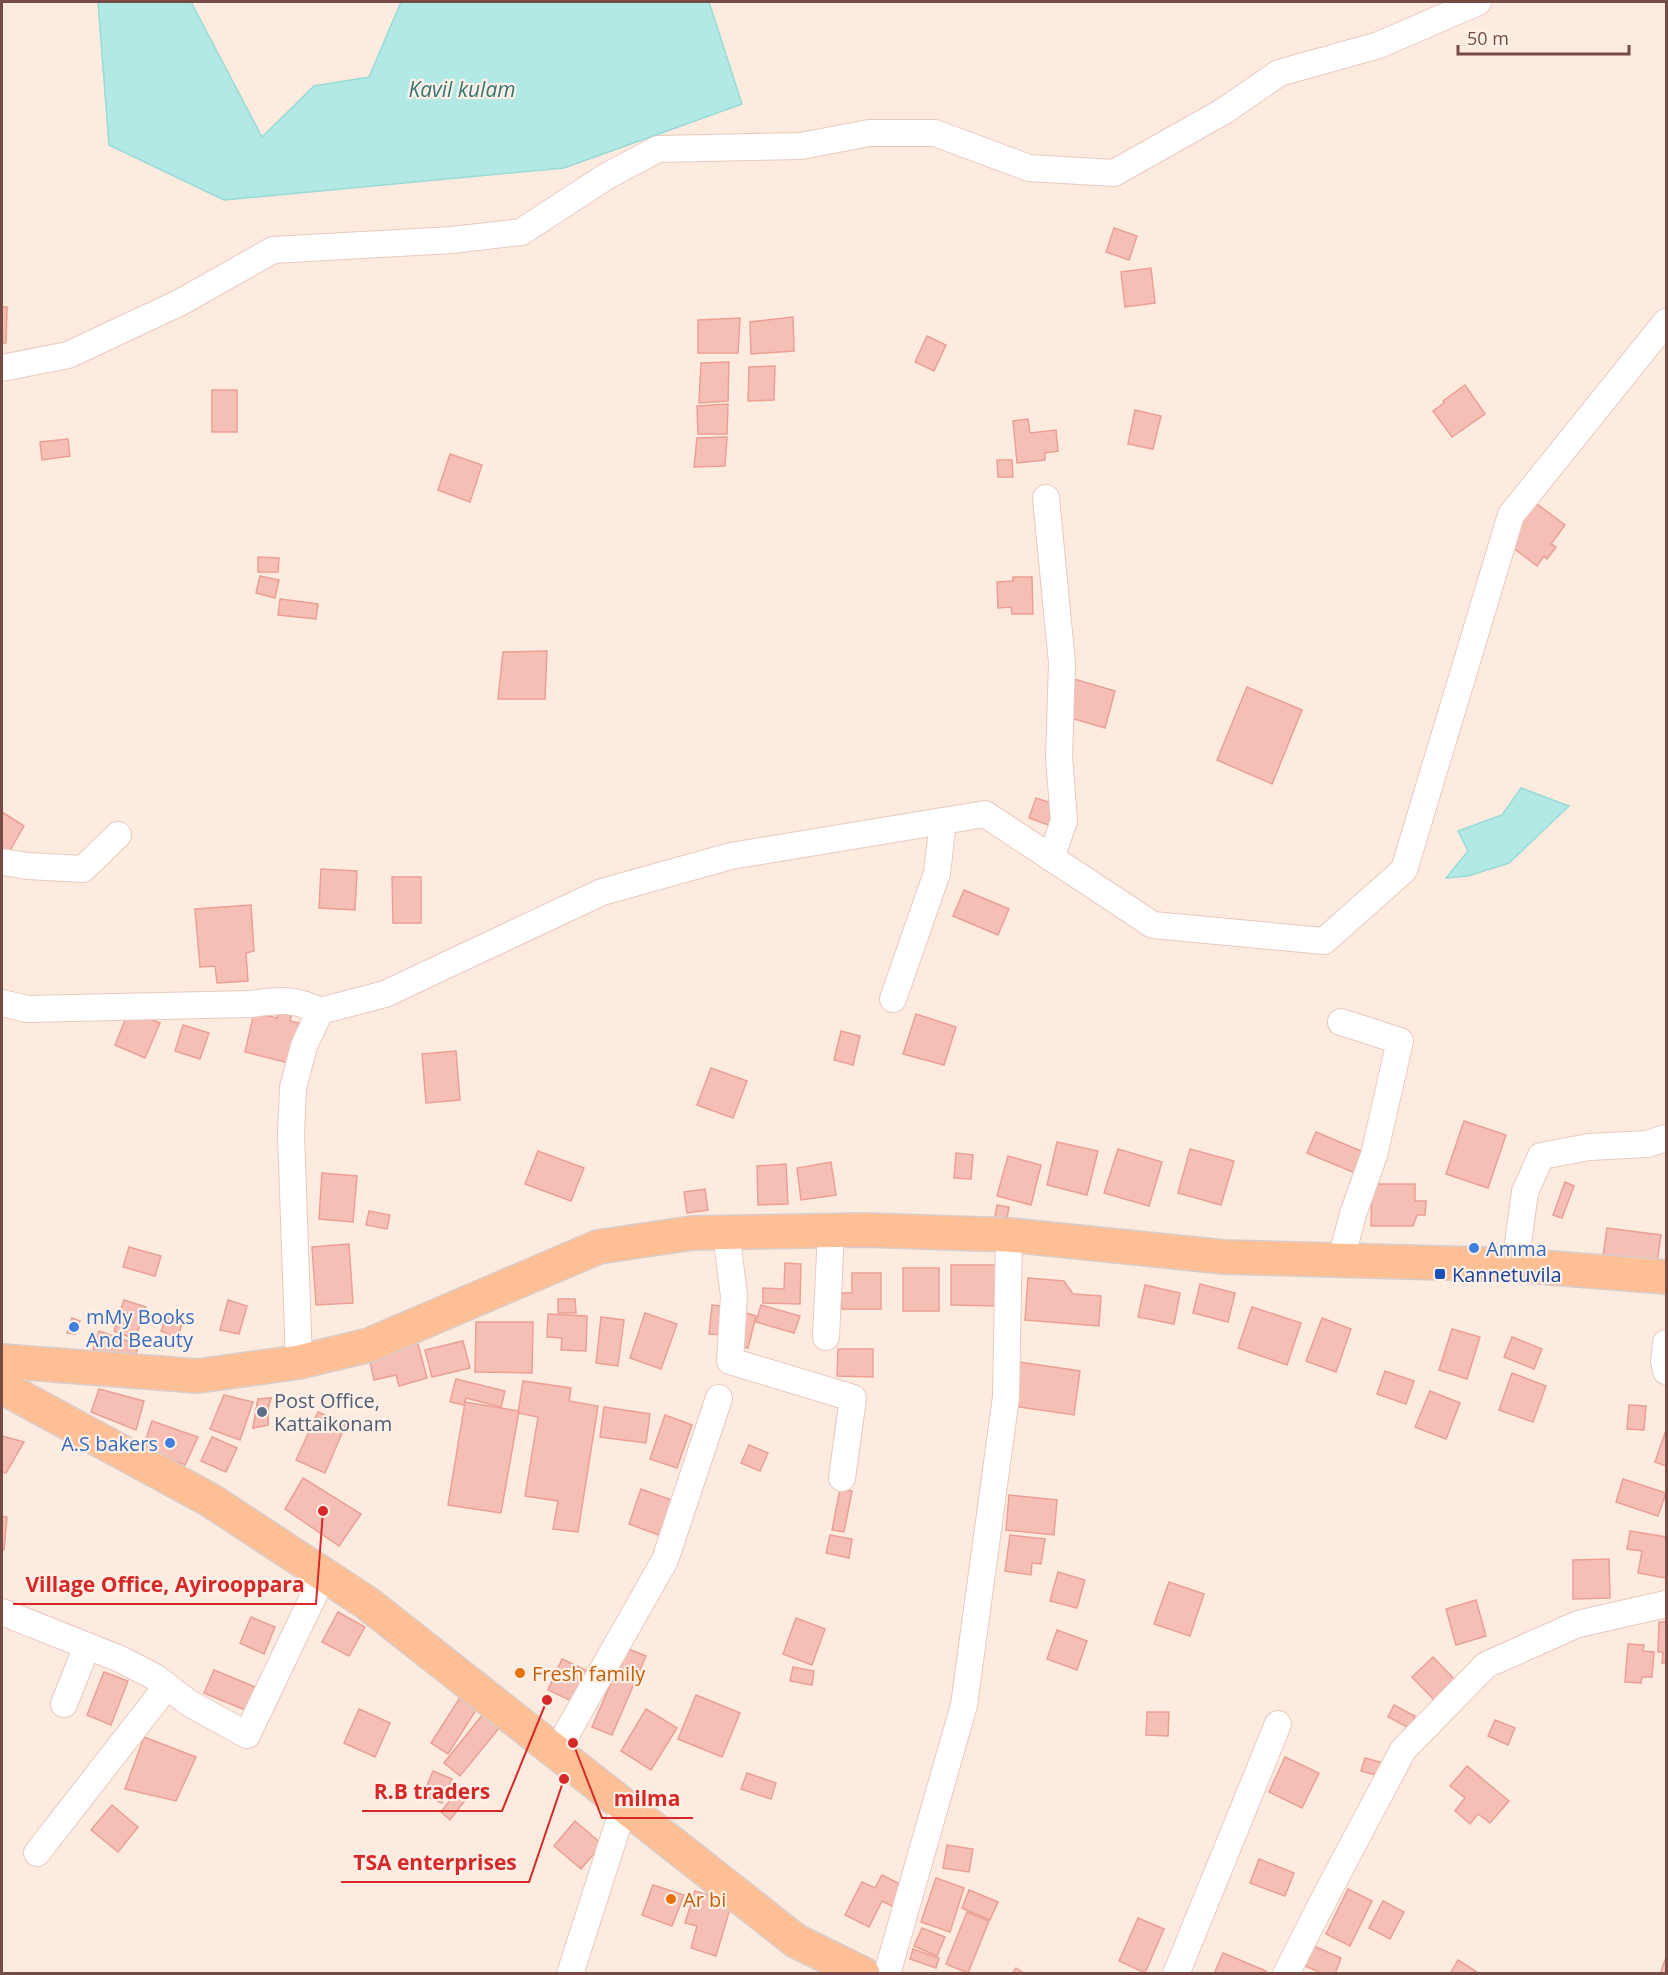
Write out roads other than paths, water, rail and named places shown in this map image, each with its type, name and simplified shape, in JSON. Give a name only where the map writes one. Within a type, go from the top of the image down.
[{"type":"main road","points":[[2,1361],[198,1376],[299,1362],[369,1345],[598,1247],[692,1233],[831,1231],[1009,1235],[1224,1257],[1515,1265],[1666,1276]]},
{"type":"main road","points":[[2,1387],[210,1500],[368,1603],[796,1941],[863,1974]]},
{"type":"street","points":[[2,368],[68,355],[181,302],[273,250],[452,240],[521,232],[608,176],[658,149],[801,146],[869,133],[935,134],[1029,168],[1114,173],[1224,111],[1280,73],[1379,45],[1478,2]]},
{"type":"street","points":[[2,1004],[27,1010],[251,1004],[281,999],[308,1004],[320,1011],[385,994],[602,892],[731,856],[985,814],[1153,925],[1324,941],[1404,870],[1511,515],[1666,322]]},
{"type":"street","points":[[1046,498],[1062,663],[1059,757],[1064,821],[1052,858]]},
{"type":"street","points":[[893,999],[937,873],[943,821]]},
{"type":"street","points":[[2,862],[83,869],[118,835]]},
{"type":"street","points":[[299,1362],[291,1134],[292,1088],[304,1046],[320,1011]]},
{"type":"street","points":[[1341,1022],[1400,1041],[1374,1155],[1353,1214],[1341,1260]]},
{"type":"street","points":[[1515,1265],[1525,1192],[1541,1156],[1589,1147],[1647,1144],[1666,1138]]},
{"type":"street","points":[[826,1337],[831,1231]]},
{"type":"street","points":[[726,1232],[734,1296],[730,1361],[853,1398],[842,1478]]},
{"type":"street","points":[[887,1974],[964,1706],[1006,1397],[1009,1235]]},
{"type":"street","points":[[1666,1343],[1664,1361],[1666,1371]]},
{"type":"street","points":[[556,1752],[665,1560],[719,1398]]},
{"type":"street","points":[[2,1612],[120,1659],[155,1677],[189,1703],[247,1735],[324,1574]]},
{"type":"street","points":[[1286,1974],[1404,1750],[1486,1665],[1578,1624],[1666,1604]]},
{"type":"street","points":[[64,1704],[87,1646]]},
{"type":"street","points":[[37,1853],[167,1686]]},
{"type":"street","points":[[1176,1974],[1278,1724]]},
{"type":"street","points":[[570,1974],[624,1806]]},
{"type":"water","name":"Kavil kulam","points":[[98,2],[191,2],[262,137],[314,86],[369,77],[401,2],[709,2],[742,104],[564,168],[224,200],[109,145]]},
{"type":"water","points":[[1521,788],[1569,806],[1509,863],[1468,876],[1446,878],[1468,851],[1458,831],[1502,815]]},
{"type":"place","name":"Amma","points":[[1474,1248]]},
{"type":"place","name":"Kannetuvila","points":[[1440,1274]]},
{"type":"place","name":"mMy Books And Beauty","points":[[74,1327]]},
{"type":"place","name":"Post Office, Kattaikonam","points":[[262,1412]]},
{"type":"place","name":"A.S bakers","points":[[170,1443]]},
{"type":"place","name":"Village Office, Ayirooppara","points":[[323,1511]]},
{"type":"place","name":"Fresh family","points":[[520,1673]]},
{"type":"place","name":"R.B traders","points":[[547,1700]]},
{"type":"place","name":"milma","points":[[573,1743]]},
{"type":"place","name":"TSA enterprises","points":[[564,1779]]},
{"type":"place","name":"Ar bi","points":[[671,1899]]}]
